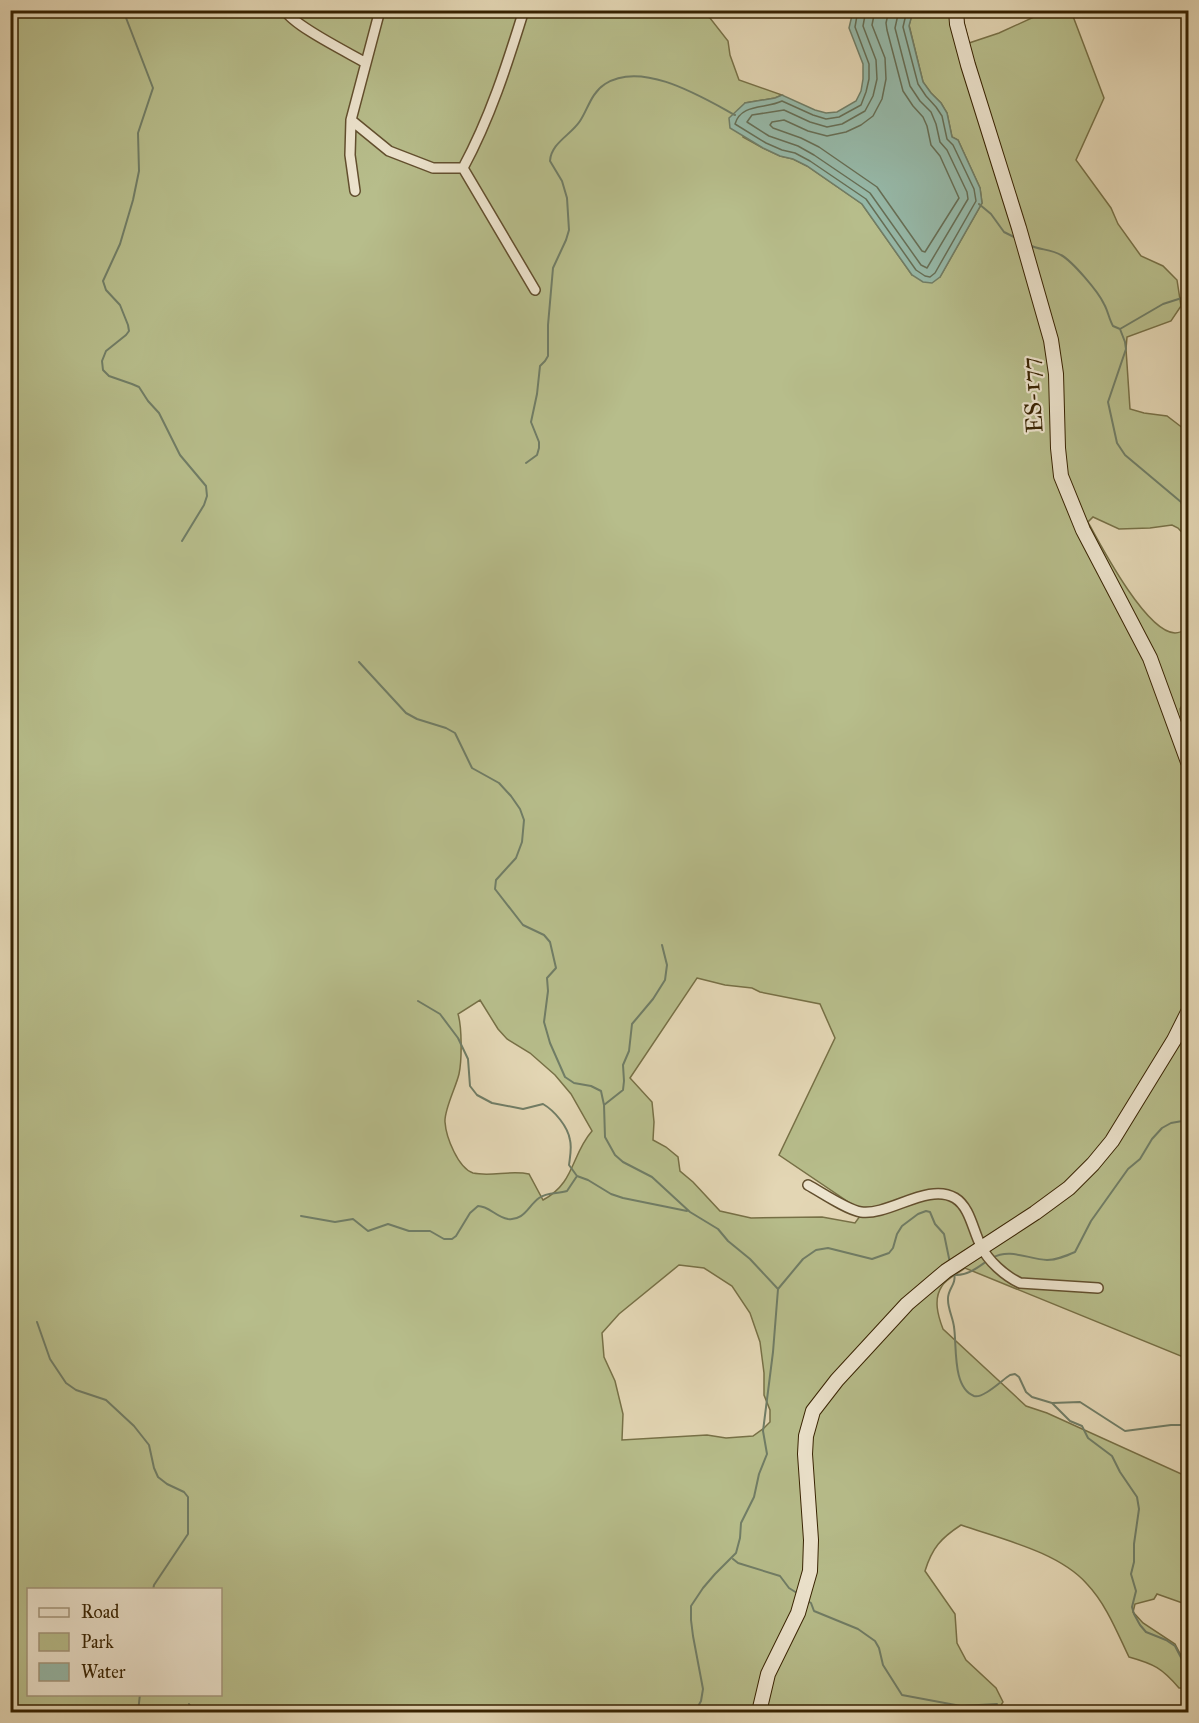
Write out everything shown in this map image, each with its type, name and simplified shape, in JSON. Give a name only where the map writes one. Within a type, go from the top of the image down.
[{"type":"main road","name":"ES-177","points":[[956,10],[957,24],[968,65],[1051,340],[1056,374],[1061,476],[1083,530],[1150,658],[1186,743],[1188,762]]},
{"type":"main road","points":[[759,1713],[768,1674],[798,1613],[810,1571],[811,1540],[805,1454],[806,1436],[813,1411],[837,1380],[907,1304],[946,1271],[1069,1188],[1093,1164],[1118,1131],[1174,1040],[1188,1012]]},
{"type":"street","points":[[285,10],[288,17],[366,63]]},
{"type":"street","points":[[355,190],[350,155],[351,120],[381,10]]},
{"type":"street","points":[[463,168],[479,139],[503,78],[524,10]]},
{"type":"street","points":[[749,11],[770,10]]},
{"type":"street","points":[[351,120],[389,151],[432,168],[463,168]]},
{"type":"street","points":[[463,168],[535,290]]},
{"type":"street","points":[[808,1185],[859,1212],[870,1213],[932,1194],[943,1194],[954,1198],[964,1208],[982,1248],[1010,1278],[1020,1283],[1098,1288]]},
{"type":"green space","points":[[11,11],[698,11],[710,18],[728,41],[730,55],[739,80],[782,95],[745,103],[743,137],[780,156],[807,166],[862,204],[912,275],[940,277],[982,203],[980,188],[958,140],[952,137],[947,113],[923,82],[909,25],[913,11],[963,11],[969,43],[999,33],[1047,11],[1071,11],[1104,98],[1076,160],[1111,208],[1118,224],[1141,256],[1163,266],[1177,280],[1181,306],[1171,321],[1127,337],[1126,349],[1130,409],[1167,416],[1188,432],[1188,539],[1172,525],[1119,529],[1093,517],[1088,522],[1126,586],[1151,619],[1163,629],[1175,633],[1188,628],[1188,695],[1180,709],[1183,732],[1188,746],[1188,1359],[965,1268],[944,1283],[939,1291],[937,1308],[943,1329],[1026,1406],[1047,1413],[1188,1477],[1188,1605],[1157,1594],[1154,1599],[1135,1604],[1133,1612],[1143,1623],[1175,1644],[1188,1666],[1188,1688],[1179,1688],[1157,1668],[1129,1657],[1100,1600],[1075,1573],[1045,1555],[961,1525],[938,1544],[925,1571],[955,1614],[957,1643],[966,1660],[996,1688],[1003,1702],[997,1712],[11,1712]],"holes":[[[697,978],[820,1004],[835,1038],[779,1155],[863,1212],[855,1223],[822,1217],[751,1218],[720,1211],[680,1171],[678,1157],[653,1140],[652,1102],[630,1078]],[[480,1000],[507,1039],[530,1053],[555,1075],[571,1094],[592,1131],[585,1140],[567,1177],[553,1193],[543,1200],[529,1174],[487,1174],[473,1173],[468,1170],[458,1159],[448,1136],[445,1122],[446,1111],[460,1068],[461,1035],[458,1014]],[[679,1265],[704,1268],[732,1286],[750,1313],[760,1342],[764,1395],[770,1410],[770,1422],[753,1436],[726,1438],[707,1435],[622,1440],[623,1414],[615,1381],[604,1357],[602,1333],[619,1314]]]},
{"type":"water","points":[[853,11],[913,11],[909,26],[923,82],[947,113],[952,137],[958,140],[980,188],[982,203],[940,277],[932,283],[923,282],[912,275],[862,204],[807,166],[763,148],[730,128],[729,118],[745,103],[782,95],[826,113],[837,112],[856,101],[861,91],[863,64],[849,28]]},
{"type":"waterway","points":[[123,10],[153,88],[138,133],[139,171],[133,200],[120,244],[103,281],[106,290],[120,305],[129,331],[106,351],[102,361],[103,370],[109,376],[139,387],[159,413],[180,455],[206,486],[207,496],[204,505],[182,541]]},
{"type":"waterway","points":[[526,463],[537,455],[539,448],[531,422],[540,366],[548,356],[553,268],[569,230],[567,198],[562,181],[550,161],[554,149],[580,121],[596,92],[605,84],[620,78],[636,76],[672,84],[735,115]]},
{"type":"waterway","points":[[979,204],[991,214],[1004,232],[1016,238]]},
{"type":"waterway","points":[[1029,245],[1057,253],[1072,263],[1101,298],[1113,326],[1120,329],[1126,349],[1108,402],[1117,443],[1125,455],[1181,502],[1187,515],[1188,534]]},
{"type":"waterway","points":[[1120,329],[1163,304],[1188,296]]},
{"type":"waterway","points":[[359,662],[406,713],[455,733],[472,768],[499,783],[520,809],[524,820],[522,842],[516,858],[496,880],[495,889],[523,925],[544,935],[550,942],[556,968],[547,978],[548,991],[544,1022],[550,1043],[565,1077],[574,1083],[591,1086],[601,1091],[605,1137],[615,1155],[623,1162],[652,1177],[690,1212],[718,1229],[778,1289]]},
{"type":"waterway","points":[[604,1105],[623,1090],[623,1065],[629,1051],[632,1024],[653,999],[665,980],[667,965],[662,945]]},
{"type":"waterway","points":[[418,1001],[440,1014],[458,1038],[468,1059],[470,1086],[477,1095],[492,1103],[523,1109],[543,1104],[556,1115],[569,1135],[571,1146],[569,1165],[577,1176],[623,1198],[687,1211]]},
{"type":"waterway","points":[[992,1258],[1012,1254],[1051,1260],[1075,1252],[1091,1221],[1128,1169],[1140,1159],[1152,1139],[1162,1128],[1171,1123],[1188,1120]]},
{"type":"waterway","points":[[301,1216],[335,1222],[353,1219],[368,1231],[388,1224],[409,1231],[430,1231],[444,1239],[452,1239],[470,1213],[478,1206],[504,1218],[518,1218],[542,1196],[567,1191],[577,1176]]},
{"type":"waterway","points":[[695,1712],[701,1701],[703,1689],[693,1636],[691,1606],[703,1588],[736,1553],[741,1523],[754,1497],[759,1474],[767,1454],[763,1431],[778,1289],[803,1259],[816,1250],[828,1248],[872,1259],[889,1253],[902,1226],[926,1211],[930,1212],[935,1224],[944,1234],[950,1263]]},
{"type":"waterway","points":[[955,1275],[968,1273],[987,1261]]},
{"type":"waterway","points":[[954,1273],[948,1303],[954,1327],[957,1365],[962,1384],[974,1396],[982,1395],[1010,1375],[1015,1374],[1019,1377],[1026,1392],[1032,1397],[1052,1403],[1080,1402],[1125,1431],[1188,1425]]},
{"type":"waterway","points":[[37,1322],[50,1359],[66,1383],[76,1390],[106,1400],[134,1426],[149,1445],[158,1477],[184,1492],[188,1497],[188,1534],[153,1588]]},
{"type":"waterway","points":[[1052,1403],[1070,1421],[1082,1426],[1088,1438],[1112,1456],[1137,1497],[1139,1509],[1131,1574],[1136,1591],[1132,1607],[1134,1614],[1146,1632],[1175,1646],[1188,1671]]},
{"type":"waterway","points":[[733,1559],[738,1563],[780,1576],[789,1588],[797,1593]]},
{"type":"waterway","points":[[806,1600],[811,1603],[814,1611],[858,1629],[875,1641],[883,1665],[902,1695],[961,1706],[997,1704]]},
{"type":"waterway","points":[[138,1712],[140,1696]]},
{"type":"waterway","points":[[189,1704],[195,1712]]}]
